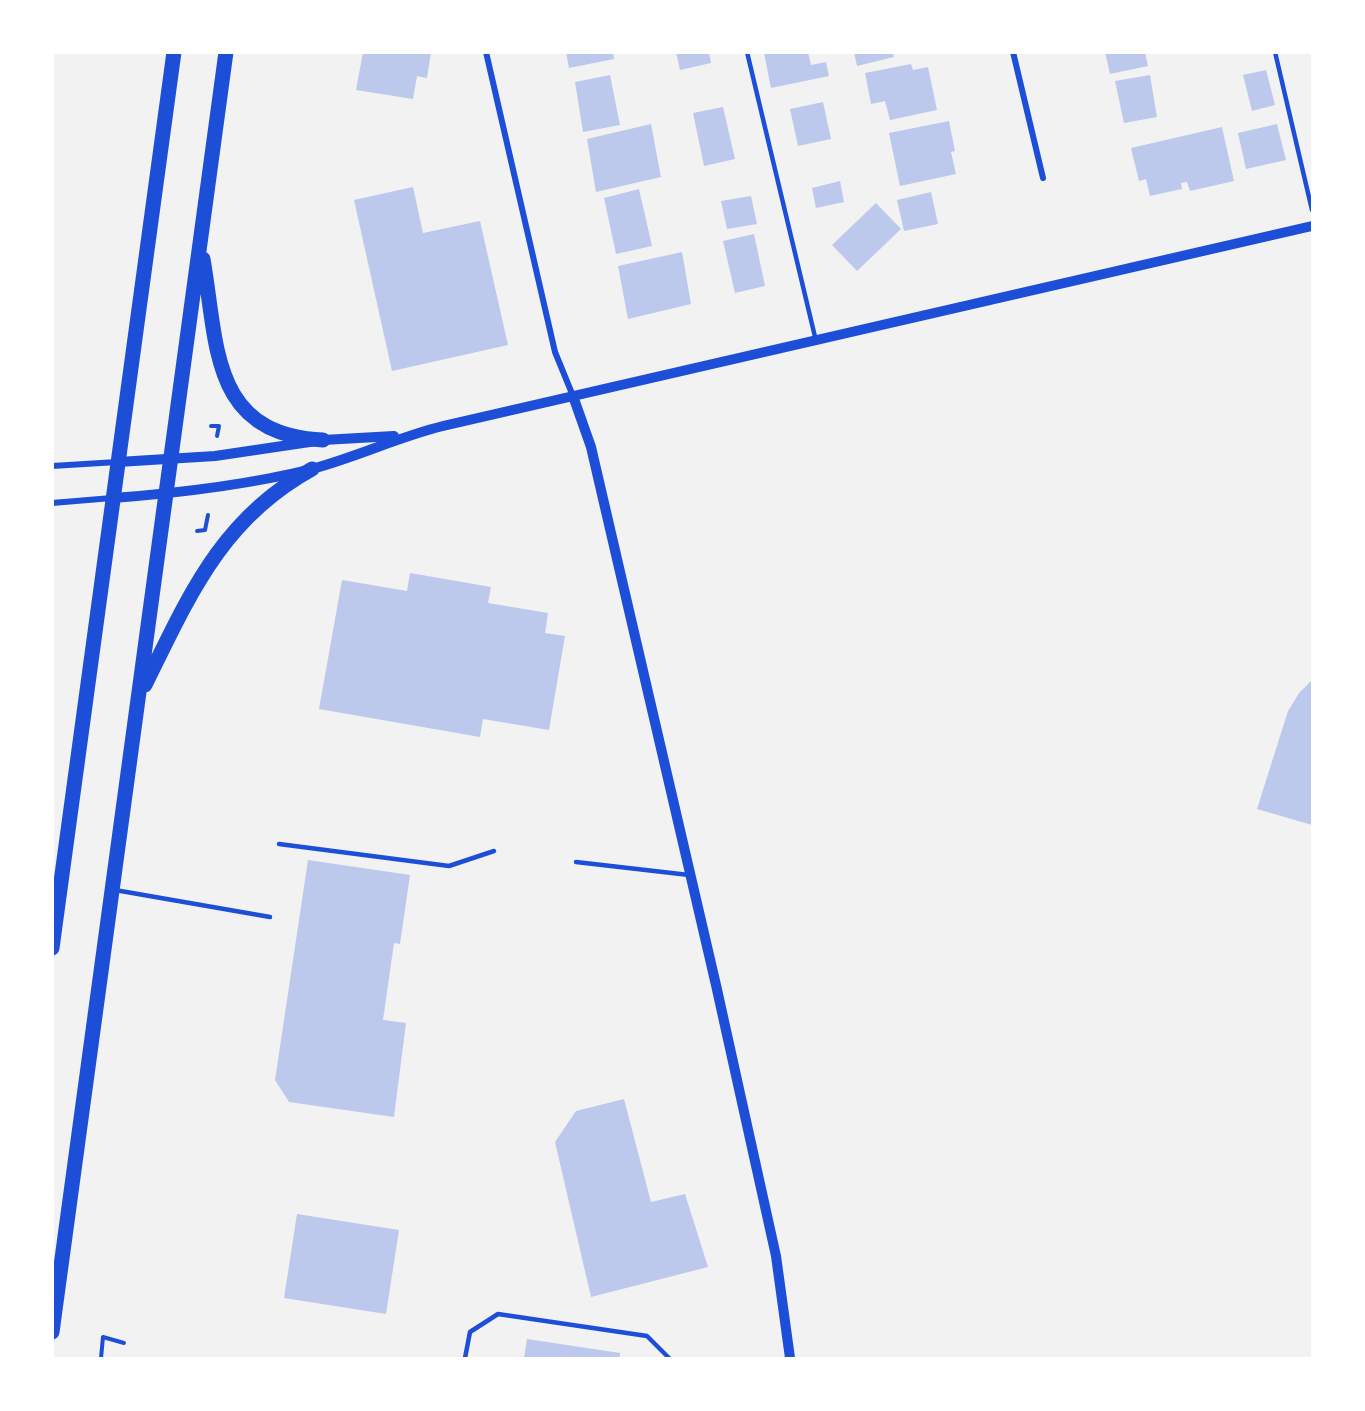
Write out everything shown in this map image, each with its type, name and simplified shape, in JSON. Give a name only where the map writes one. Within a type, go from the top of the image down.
[{"type":"main road","points":[[52,948],[174,52]]},
{"type":"main road","points":[[52,1332],[226,52]]},
{"type":"main road","points":[[201,244],[218,358],[231,393],[243,408],[271,429],[287,436],[323,440]]},
{"type":"main road","points":[[138,698],[189,596],[223,542],[263,500],[285,483],[312,469]]},
{"type":"street","points":[[486,52],[555,352],[591,447],[776,1256],[790,1359]]},
{"type":"street","points":[[1013,52],[1042,178]]},
{"type":"street","points":[[52,503],[211,489],[312,469],[406,435],[1312,226]]},
{"type":"street","points":[[52,466],[170,460],[323,440],[406,435]]},
{"type":"lane","points":[[747,52],[816,340]]},
{"type":"lane","points":[[1275,52],[1312,210]]},
{"type":"lane","points":[[279,844],[449,866],[494,851]]},
{"type":"lane","points":[[576,862],[689,875]]},
{"type":"lane","points":[[112,890],[270,917]]},
{"type":"lane","points":[[465,1359],[470,1332],[498,1314],[647,1336],[669,1359]]},
{"type":"path","points":[[212,426],[219,426],[217,437]]},
{"type":"path","points":[[196,531],[205,530],[208,515]]},
{"type":"path","points":[[101,1359],[103,1337],[124,1343]]},
{"type":"building","points":[[363,52],[431,52],[427,78],[417,76],[413,99],[356,90]]},
{"type":"building","points":[[566,52],[613,52],[614,59],[569,68]]},
{"type":"building","points":[[676,52],[709,52],[711,63],[680,70]]},
{"type":"building","points":[[808,52],[811,65],[826,62],[829,76],[771,88],[764,53]]},
{"type":"building","points":[[854,52],[893,52],[894,57],[857,66]]},
{"type":"building","points":[[1105,52],[1145,52],[1148,66],[1110,74]]},
{"type":"building","points":[[911,64],[913,70],[928,67],[937,110],[890,120],[885,101],[871,104],[865,73]]},
{"type":"building","points":[[1266,70],[1275,105],[1252,111],[1243,75]]},
{"type":"building","points":[[610,75],[620,125],[583,132],[575,82]]},
{"type":"building","points":[[1150,75],[1157,117],[1124,123],[1115,81]]},
{"type":"building","points":[[823,102],[831,139],[798,146],[790,109]]},
{"type":"building","points":[[723,107],[735,159],[704,166],[693,113]]},
{"type":"building","points":[[949,121],[955,151],[951,152],[956,174],[900,186],[889,133]]},
{"type":"building","points":[[651,124],[661,177],[596,192],[587,139]]},
{"type":"building","points":[[1277,124],[1286,160],[1246,169],[1238,133]]},
{"type":"building","points":[[1222,127],[1234,181],[1190,191],[1187,182],[1181,183],[1182,189],[1150,196],[1146,179],[1139,181],[1131,148]]},
{"type":"building","points":[[840,181],[844,202],[816,208],[812,188]]},
{"type":"building","points":[[413,187],[423,233],[480,221],[508,345],[392,371],[354,200]]},
{"type":"building","points":[[639,189],[652,246],[616,254],[604,198]]},
{"type":"building","points":[[931,192],[938,224],[904,231],[897,200]]},
{"type":"building","points":[[751,196],[757,224],[727,229],[721,201]]},
{"type":"building","points":[[876,203],[901,229],[857,271],[832,245]]},
{"type":"building","points":[[754,234],[765,286],[735,293],[723,241]]},
{"type":"building","points":[[682,252],[691,304],[628,319],[618,266]]},
{"type":"building","points":[[410,573],[491,587],[488,603],[548,613],[545,633],[565,636],[549,730],[483,719],[480,737],[319,709],[342,580],[407,591]]},
{"type":"building","points":[[1312,680],[1312,825],[1257,809],[1288,711],[1299,693]]},
{"type":"building","points":[[308,860],[410,875],[400,944],[394,943],[383,1020],[406,1023],[394,1117],[289,1102],[275,1080]]},
{"type":"building","points":[[624,1099],[651,1202],[685,1194],[708,1267],[591,1297],[555,1142],[576,1111]]},
{"type":"building","points":[[297,1214],[399,1230],[386,1314],[284,1298]]},
{"type":"building","points":[[527,1339],[620,1353],[620,1358],[524,1358]]}]
